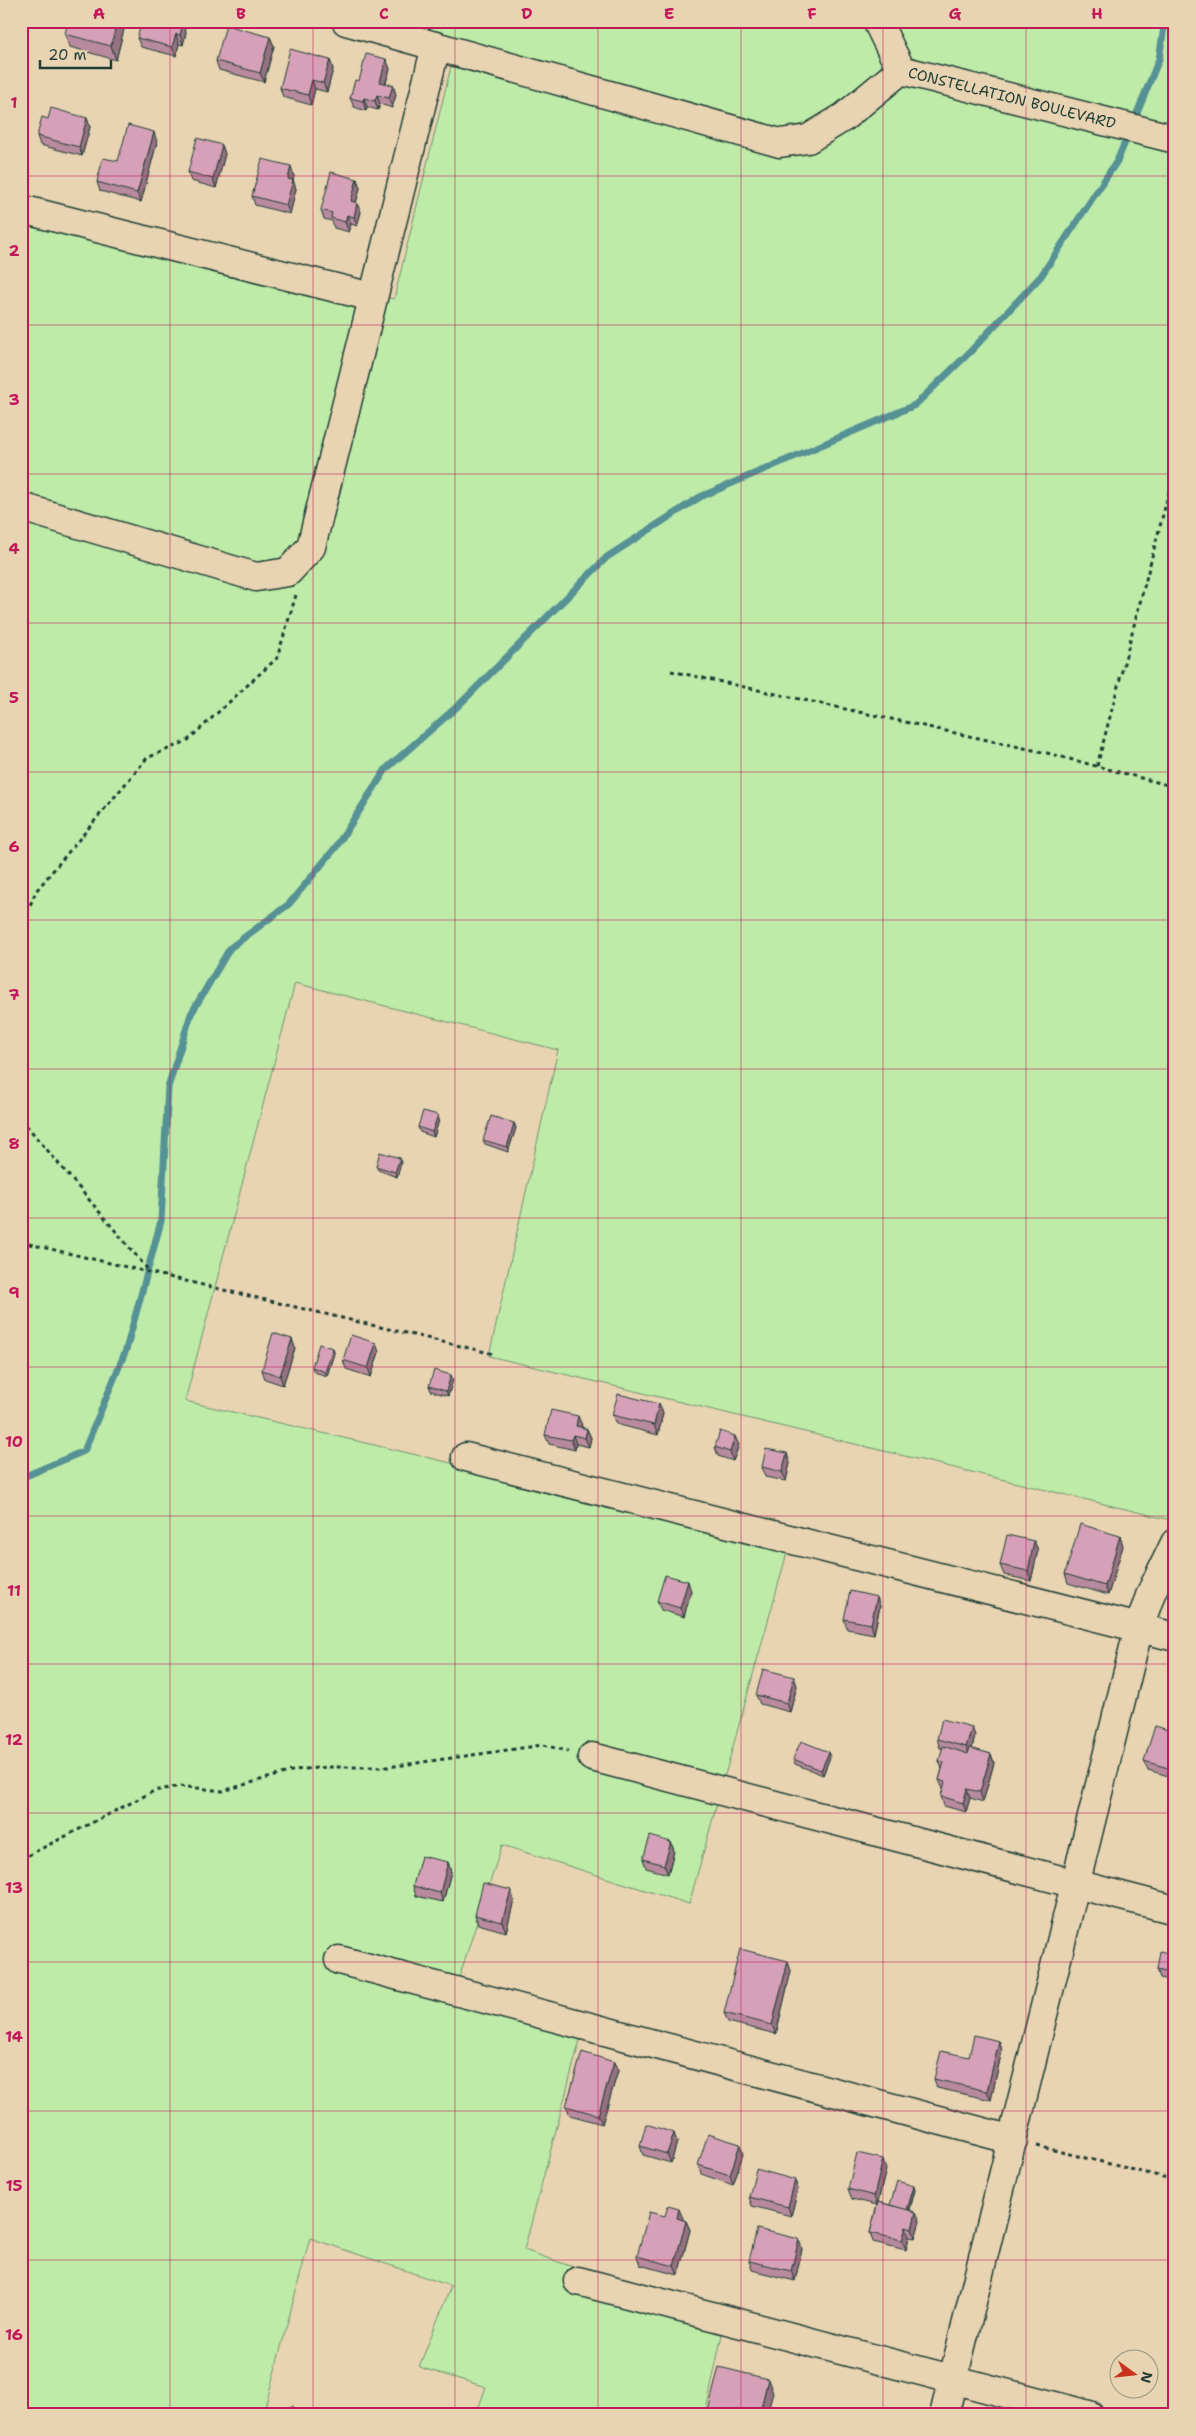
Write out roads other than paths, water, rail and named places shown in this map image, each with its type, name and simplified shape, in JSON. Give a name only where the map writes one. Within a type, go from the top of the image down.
[{"type":"street","points":[[346,21],[780,143],[808,139],[844,117],[901,70]]},
{"type":"street","name":"CONSTELLATION BOULEVARD","points":[[877,21],[901,70],[1175,139]]},
{"type":"street","points":[[21,506],[256,577],[288,572],[311,547],[436,46]]},
{"type":"street","points":[[21,209],[372,297]]},
{"type":"street","points":[[466,1457],[1175,1637]]},
{"type":"street","points":[[944,2415],[1139,1628],[1150,1593],[1175,1543]]},
{"type":"street","points":[[592,1757],[1175,1910]]},
{"type":"street","points":[[339,1960],[1012,2140]]},
{"type":"street","points":[[578,2281],[1090,2415]]},
{"type":"waterway","points":[[1133,123],[1159,59],[1165,21]]},
{"type":"waterway","points":[[21,1478],[84,1451],[126,1350],[161,1221],[168,1087],[191,1014],[230,948],[289,904],[336,847],[386,769],[459,705],[607,557],[700,497],[915,405],[970,352],[1041,276],[1117,161],[1129,133]]}]
